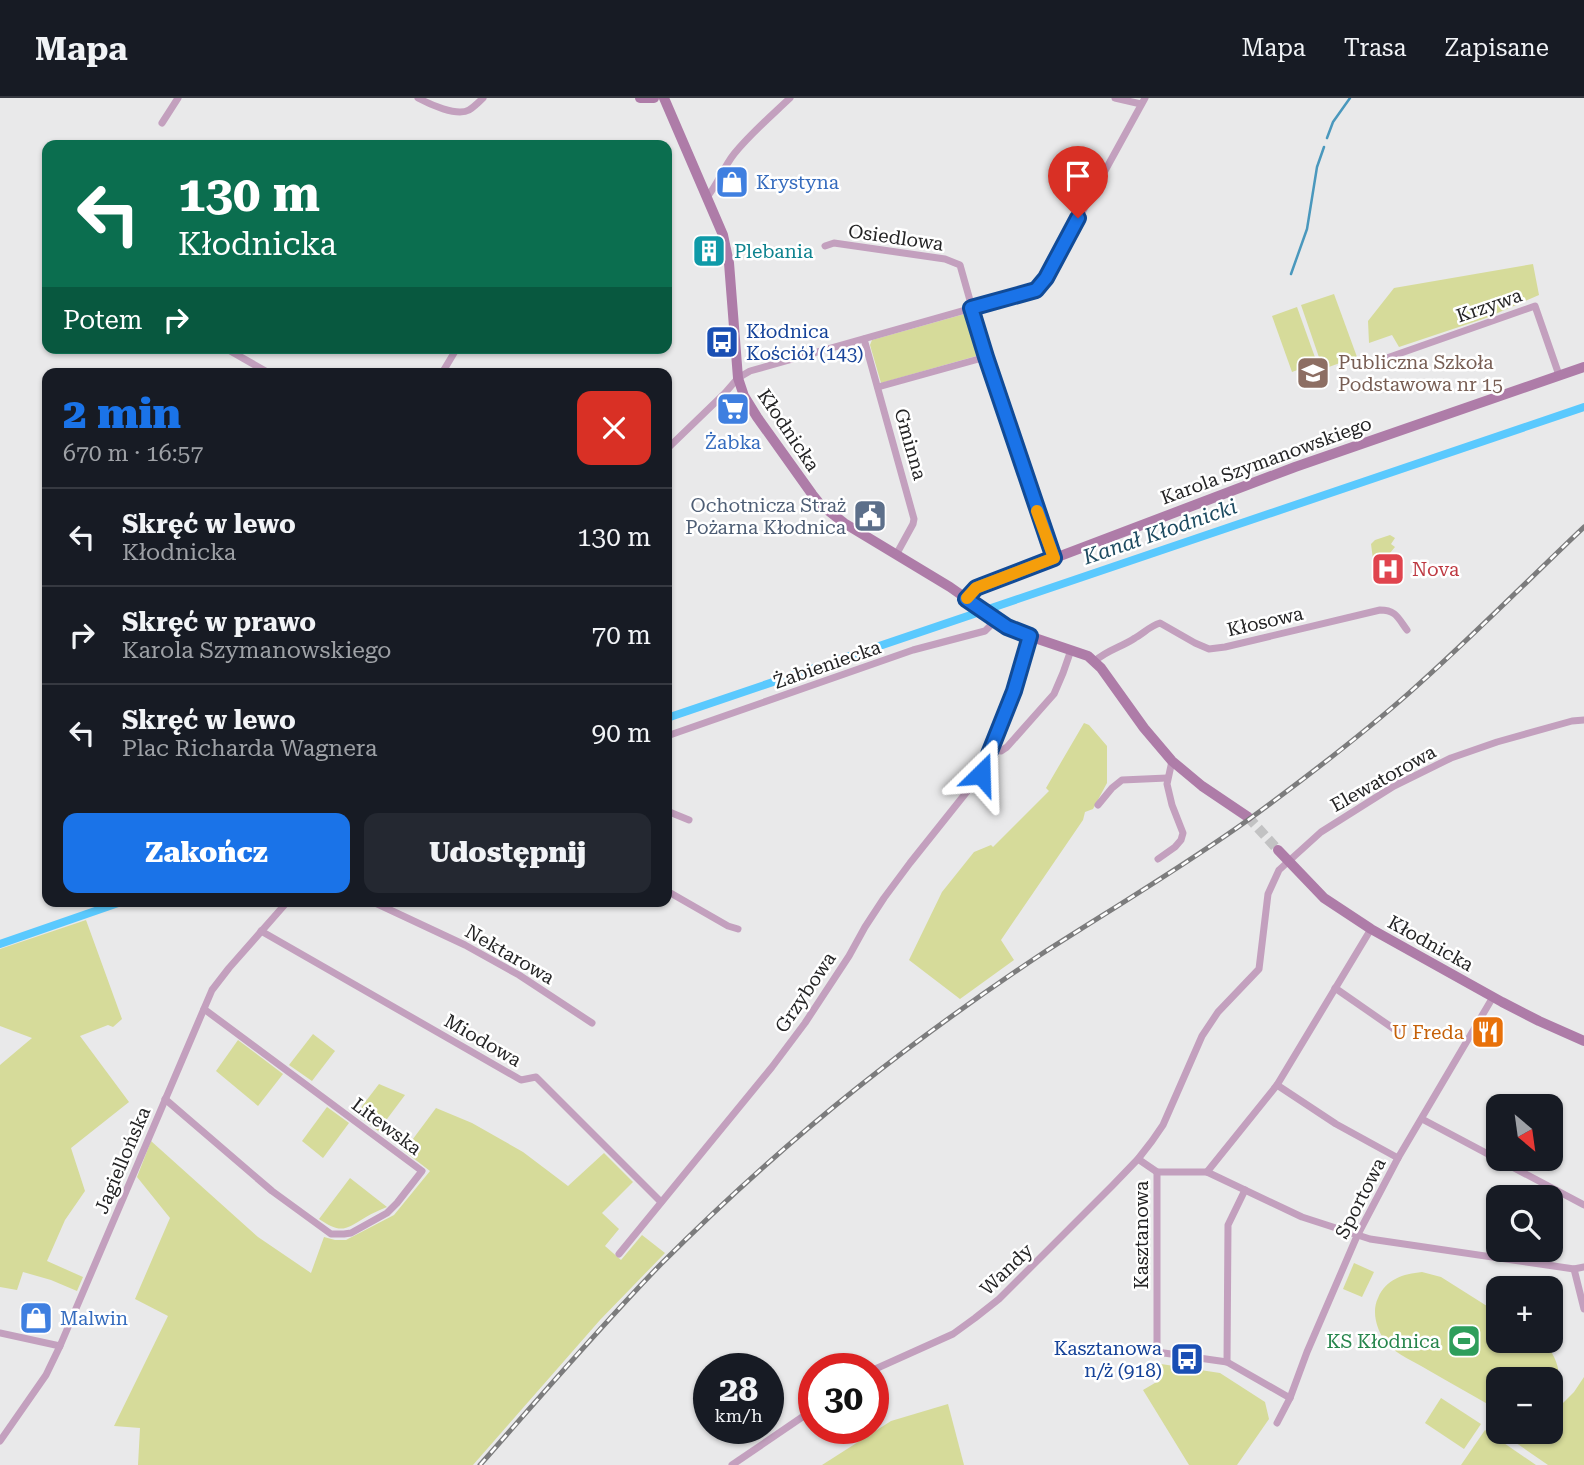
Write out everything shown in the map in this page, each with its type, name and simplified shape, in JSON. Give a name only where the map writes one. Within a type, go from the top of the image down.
[{"type":"main road","points":[[640,98],[654,98]]},
{"type":"main road","name":"Kłodnicka","points":[[664,98],[723,235],[729,263],[738,379],[744,396],[797,476],[820,504],[844,523],[950,587],[994,619],[1007,627],[1088,656],[1095,661],[1172,761],[1202,786],[1248,817]]},
{"type":"main road","name":"Karola Szymanowskiego","points":[[966,599],[976,588],[1295,467],[1584,367]]},
{"type":"main road","name":"Kłodnicka","points":[[1278,850],[1324,898],[1371,929],[1493,997],[1584,1041]]},
{"type":"street","points":[[162,123],[178,98]]},
{"type":"street","points":[[418,98],[441,108],[464,113],[483,98]]},
{"type":"street","points":[[707,197],[736,151],[790,98]]},
{"type":"street","points":[[672,444],[738,379],[750,371],[1036,290],[1046,278],[1143,101],[1115,98]]},
{"type":"street","name":"Osiedlowa","points":[[825,246],[834,243],[945,258],[960,265],[971,308]]},
{"type":"street","name":"Krzywa","points":[[1384,359],[1535,306],[1559,375]]},
{"type":"street","points":[[971,308],[1054,558]]},
{"type":"street","name":"Gminna","points":[[864,338],[914,519],[896,555]]},
{"type":"street","points":[[236,354],[260,368]]},
{"type":"street","points":[[878,387],[986,357]]},
{"type":"street","name":"Kłosowa","points":[[1095,661],[1103,654],[1160,624],[1209,649],[1380,610],[1395,613],[1406,630]]},
{"type":"street","name":"Żabieniecka","points":[[672,734],[913,650],[985,631],[994,619]]},
{"type":"street","name":"Grzybowa","points":[[619,1254],[772,1067],[805,1023],[884,898],[981,774],[1014,691],[1030,636]]},
{"type":"street","points":[[991,749],[1001,751],[1007,747],[1054,694],[1071,650]]},
{"type":"street","name":"Elewatorowa","points":[[1289,862],[1321,832],[1394,786],[1428,769],[1497,742],[1584,720]]},
{"type":"street","points":[[1158,859],[1175,847],[1183,833],[1172,805],[1167,778],[1172,761]]},
{"type":"street","points":[[1098,805],[1122,780],[1167,778]]},
{"type":"street","points":[[672,813],[689,820]]},
{"type":"street","name":"Kasztanowa","points":[[1289,862],[1279,870],[1268,894],[1259,969],[1210,1023],[1163,1125],[1138,1159],[1157,1172],[1157,1352],[1227,1362],[1290,1398]]},
{"type":"street","points":[[672,894],[738,929]]},
{"type":"street","name":"Jagiellońska","points":[[0,1441],[46,1375],[60,1346],[218,981],[283,907]]},
{"type":"street","name":"Nektarowa","points":[[384,907],[465,945],[519,975],[592,1023]]},
{"type":"street","points":[[1207,1172],[1277,1085],[1371,929]]},
{"type":"street","name":"Miodowa","points":[[261,931],[521,1080],[536,1077],[662,1202]]},
{"type":"street","points":[[1335,988],[1397,1031]]},
{"type":"street","name":"Sportowa","points":[[1277,1423],[1290,1398],[1357,1236],[1398,1158],[1493,997]]},
{"type":"street","name":"Litewska","points":[[165,1099],[272,1191],[331,1234],[351,1233],[387,1213],[422,1171],[204,1009]]},
{"type":"street","points":[[1277,1085],[1336,1124],[1398,1158]]},
{"type":"street","points":[[1422,1119],[1584,1205]]},
{"type":"street","name":"Wandy","points":[[889,1363],[953,1334],[999,1299],[1138,1159]]},
{"type":"street","points":[[1157,1172],[1207,1172],[1302,1217],[1370,1239],[1574,1269],[1584,1267]]},
{"type":"street","points":[[1227,1362],[1227,1225],[1245,1190]]},
{"type":"street","points":[[1574,1269],[1584,1309]]},
{"type":"street","points":[[0,1333],[60,1346]]},
{"type":"street","points":[[732,1465],[798,1420]]},
{"type":"green space","points":[[1533,264],[1539,295],[1486,318],[1399,347],[1392,335],[1369,343],[1368,321],[1394,288]]},
{"type":"green space","points":[[1334,294],[1357,357],[1323,369],[1301,305]]},
{"type":"green space","points":[[1297,307],[1317,363],[1292,372],[1272,316]]},
{"type":"green space","points":[[968,313],[980,355],[881,383],[870,345],[872,340]]},
{"type":"green space","points":[[1390,535],[1395,538],[1391,544],[1395,547],[1385,559],[1387,565],[1374,567],[1371,544]]},
{"type":"green space","points":[[1084,723],[1089,725],[1107,746],[1107,783],[1093,809],[1085,812],[1083,820],[1001,940],[1014,960],[960,999],[909,960],[942,892],[974,852],[991,845],[993,847],[1049,791],[1046,788]]},
{"type":"green space","points":[[86,920],[122,1019],[113,1027],[108,1025],[80,1036],[129,1102],[71,1148],[85,1191],[65,1220],[47,1261],[83,1277],[77,1291],[23,1272],[17,1290],[0,1287],[0,1065],[32,1038],[0,1026],[0,949]]},
{"type":"green space","points":[[313,1034],[335,1051],[312,1081],[289,1065]]},
{"type":"green space","points":[[238,1040],[283,1074],[258,1106],[216,1071]]},
{"type":"green space","points":[[379,1084],[405,1095],[378,1131],[356,1114]]},
{"type":"green space","points":[[327,1107],[349,1123],[323,1158],[302,1141]]},
{"type":"green space","points":[[436,1108],[472,1123],[523,1152],[568,1186],[604,1153],[633,1182],[602,1213],[619,1229],[605,1246],[621,1260],[642,1235],[665,1253],[600,1320],[473,1465],[138,1465],[140,1428],[114,1426],[168,1316],[135,1299],[170,1218],[137,1177],[151,1141],[258,1237],[311,1273],[324,1237],[346,1240],[394,1215],[430,1171],[404,1151]]},
{"type":"green space","points":[[350,1178],[387,1207],[348,1227],[333,1227],[319,1219]]},
{"type":"green space","points":[[1354,1263],[1374,1272],[1362,1297],[1343,1289]]},
{"type":"green space","name":"KS Kłodnica","points":[[1422,1272],[1441,1277],[1486,1305],[1486,1353],[1551,1353],[1558,1367],[1486,1367],[1486,1403],[1406,1358],[1383,1338],[1376,1322],[1375,1309],[1386,1286],[1408,1274]]},
{"type":"green space","points":[[1161,1364],[1220,1373],[1265,1402],[1269,1419],[1237,1465],[1189,1465],[1143,1390],[1160,1380]]},
{"type":"green space","points":[[1584,1377],[1584,1465],[1548,1465],[1518,1444],[1563,1444],[1563,1403]]},
{"type":"green space","points":[[1441,1398],[1481,1424],[1464,1449],[1425,1423]]},
{"type":"green space","points":[[948,1404],[964,1465],[822,1465],[855,1444],[889,1444],[891,1421]]},
{"type":"green space","points":[[1485,1430],[1486,1444],[1505,1444],[1536,1465],[1461,1465]]},
{"type":"waterway","points":[[1327,138],[1333,122],[1350,98]]},
{"type":"waterway","points":[[1291,274],[1307,229],[1317,167],[1324,147]]},
{"type":"waterway","name":"Kanał Kłodnicki","points":[[672,716],[1584,407]]},
{"type":"waterway","name":"Kanał Kłodnicki","points":[[0,944],[107,907]]},
{"type":"tunnel","points":[[1248,817],[1278,850]]},
{"type":"railway","points":[[480,1465],[661,1264],[806,1130],[970,1003],[1223,838],[1330,758],[1431,673],[1584,527]]},
{"type":"slow traffic","points":[[967,598],[976,588],[1054,558],[1037,511]]},
{"type":"place","name":"Krystyna","points":[[732,182]]},
{"type":"place","name":"Plebania","points":[[709,251]]},
{"type":"place","name":"Kłodnica Kościół (143)","points":[[722,342]]},
{"type":"place","name":"Publiczna Szkoła Podstawowa nr 15","points":[[1313,373]]},
{"type":"place","name":"Żabka","points":[[733,409]]},
{"type":"place","name":"Ochotnicza Straż Pożarna Kłodnica","points":[[870,516]]},
{"type":"place","name":"Nova","points":[[1388,569]]},
{"type":"place","name":"U Freda","points":[[1488,1032]]},
{"type":"place","name":"Malwin","points":[[36,1318]]},
{"type":"place","name":"KS Kłodnica","points":[[1464,1341]]},
{"type":"place","name":"Kasztanowa n/ż (918)","points":[[1187,1359]]},
{"type":"route","points":[[981,774],[1014,691],[1030,636],[1007,627],[966,599],[976,588],[1054,558],[971,308],[1036,290],[1046,278],[1078,218]]}]
